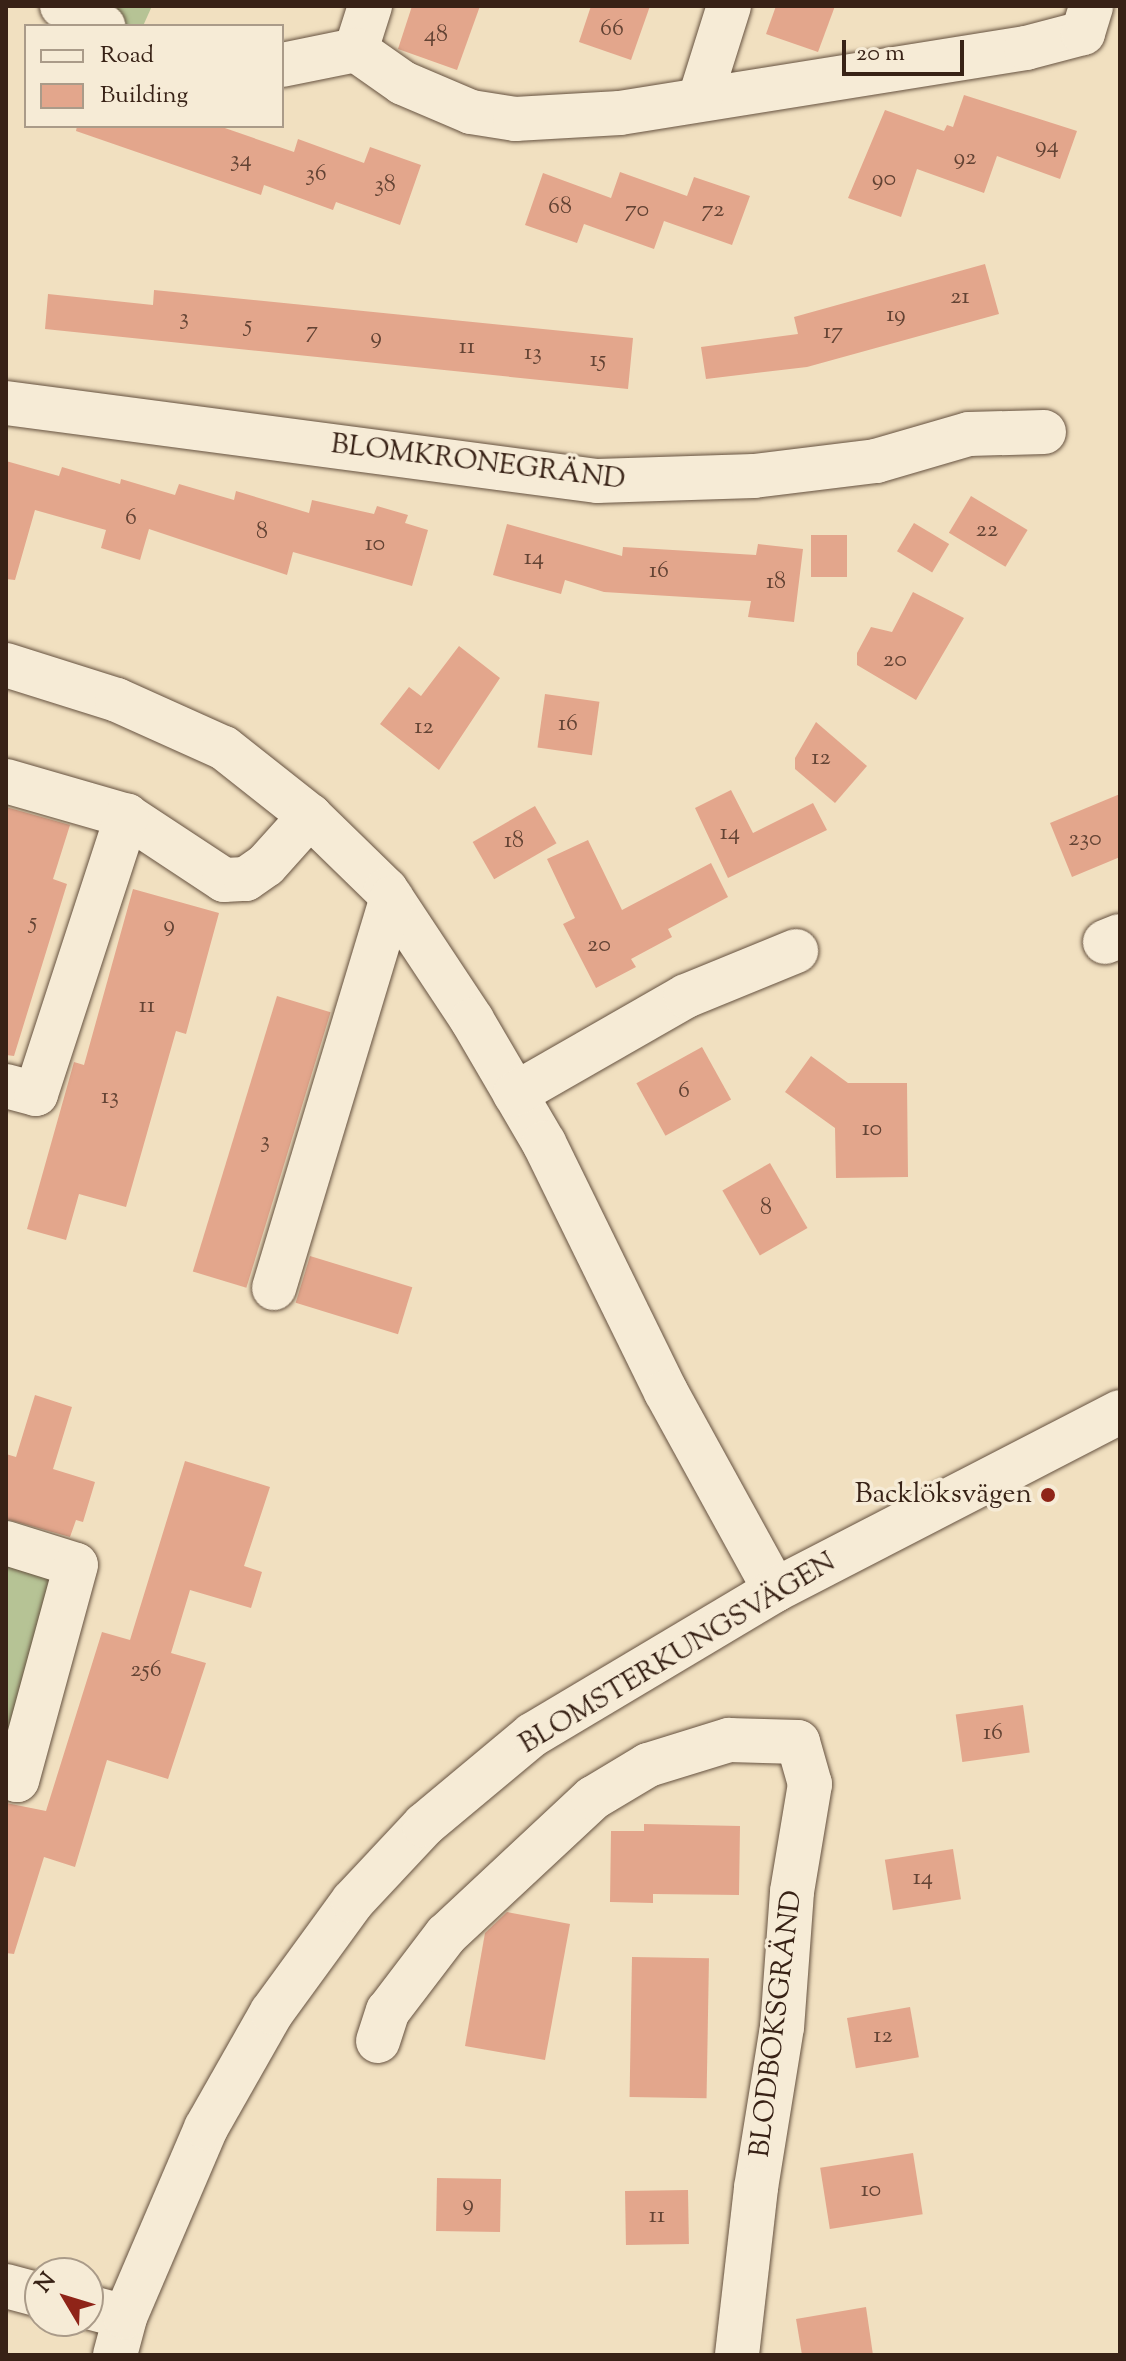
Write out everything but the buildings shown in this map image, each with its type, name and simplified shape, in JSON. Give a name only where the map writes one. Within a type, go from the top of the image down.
[{"type":"street","points":[[62,6],[99,24]]},
{"type":"street","points":[[356,50],[370,6]]},
{"type":"street","points":[[700,98],[729,6]]},
{"type":"street","points":[[284,65],[356,50],[403,83],[471,112],[515,119],[620,113],[1026,48],[1083,33],[1091,6]]},
{"type":"street","name":"BLOMKRONEGRÄND","points":[[6,403],[597,481],[754,476],[876,461],[969,434],[1044,432]]},
{"type":"street","points":[[6,665],[179,724],[224,748],[310,816],[392,898],[515,1094],[666,1392],[775,1590]]},
{"type":"street","points":[[6,781],[145,827],[205,872],[224,880],[246,879],[310,816]]},
{"type":"street","points":[[6,1086],[36,1094],[145,827]]},
{"type":"street","points":[[274,1288],[392,898]]},
{"type":"street","points":[[515,1094],[686,996],[796,951]]},
{"type":"street","name":"BLOMSTERKUNGSVÄGEN","points":[[109,2326],[206,2128],[272,2012],[353,1901],[424,1825],[532,1735],[775,1590],[1120,1412]]},
{"type":"street","points":[[6,1543],[76,1565],[17,1780],[6,1776]]},
{"type":"street","name":"BLODBOKSGRÄND","points":[[378,2041],[388,2011],[446,1935],[593,1798],[648,1765],[729,1740],[798,1742],[810,1784],[792,1892],[782,2027],[756,2188],[737,2355]]},
{"type":"green space","points":[[62,6],[152,6],[144,24],[99,24]]},
{"type":"green space","points":[[6,1556],[64,1573],[6,1750]]},
{"type":"place","name":"Backlöksvägen","points":[[1048,1495]]}]
